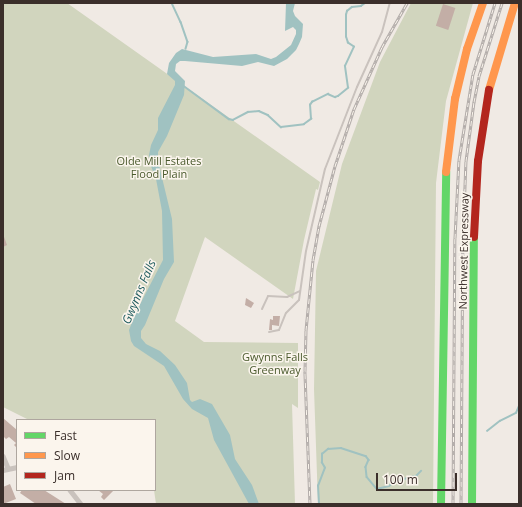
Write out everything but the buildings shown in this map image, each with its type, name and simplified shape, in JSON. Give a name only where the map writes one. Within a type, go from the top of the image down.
[{"type":"highway","name":"Northwest Expressway","points":[[441,504],[447,160],[455,99],[467,49],[483,3]]},
{"type":"highway","name":"Northwest Expressway","points":[[472,504],[474,238],[478,161],[481,133],[491,78],[515,3]]},
{"type":"street","points":[[3,456],[5,469],[16,467]]},
{"type":"street","points":[[71,491],[82,504]]},
{"type":"lane","points":[[268,332],[279,330],[286,313],[299,300],[306,251],[325,169],[357,87],[382,32],[390,3]]},
{"type":"lane","points":[[262,309],[268,296],[287,297],[300,291]]},
{"type":"green space","name":"Olde Mill Estates Flood Plain","points":[[3,3],[67,3],[320,182],[318,190],[316,189],[304,240],[293,299],[205,237],[175,321],[204,342],[298,343],[298,408],[292,404],[295,504],[156,504],[154,491],[156,491],[156,419],[27,419],[3,407]]},
{"type":"green space","points":[[411,3],[473,3],[446,101],[436,183],[433,504],[318,504],[314,389],[316,271],[342,164],[380,62]]},
{"type":"water","name":"Gwynns Falls","points":[[286,3],[295,3],[293,11],[295,16],[303,24],[302,37],[299,44],[296,50],[287,59],[274,66],[258,62],[242,66],[185,61],[180,61],[176,64],[175,71],[185,81],[184,95],[167,136],[158,152],[158,161],[172,219],[174,262],[164,279],[145,325],[141,331],[141,338],[146,344],[160,351],[175,365],[187,383],[190,400],[192,402],[200,399],[212,404],[230,435],[235,459],[252,485],[259,504],[249,504],[214,440],[208,418],[192,409],[183,399],[164,366],[134,346],[131,341],[129,330],[136,312],[163,260],[162,211],[156,179],[149,155],[151,145],[158,130],[158,118],[175,85],[175,81],[167,74],[169,63],[176,53],[182,49],[213,57],[256,54],[271,59],[276,57],[291,45],[296,34],[296,30],[293,27],[285,31]]},
{"type":"waterway","points":[[172,3],[188,42],[186,49]]},
{"type":"waterway","points":[[184,86],[229,119],[233,120],[248,112],[259,111],[268,115],[281,127],[304,124],[311,119],[310,105],[312,102],[328,94],[335,97],[338,96],[348,88],[345,66],[354,47],[348,43],[346,37],[346,15],[347,11],[352,7],[361,6],[365,3]]},
{"type":"waterway","points":[[487,431],[500,421],[516,413],[519,406]]},
{"type":"waterway","points":[[319,504],[318,486],[325,468],[322,463],[322,454],[328,449],[341,448],[366,456],[369,460],[366,467],[367,477],[377,489],[389,486],[396,481],[416,476],[421,471]]},
{"type":"railway","points":[[310,504],[305,371],[306,330],[313,260],[319,226],[335,166],[354,109],[382,47],[407,3]]},
{"type":"railway","points":[[453,504],[455,238],[459,160],[473,74],[495,3]]},
{"type":"railway","points":[[461,504],[463,238],[466,161],[479,76],[502,3]]},
{"type":"traffic: fast","points":[[441,504],[446,172]]},
{"type":"traffic: fast","points":[[472,504],[474,237]]},
{"type":"traffic: slow","points":[[446,172],[455,99],[467,49],[483,3]]},
{"type":"traffic: slow","points":[[489,90],[515,3]]},
{"type":"traffic: jam","points":[[474,237],[478,161],[489,90]]},
{"type":"park label","name":"Gwynns Falls Greenway","points":[[275,364]]}]
